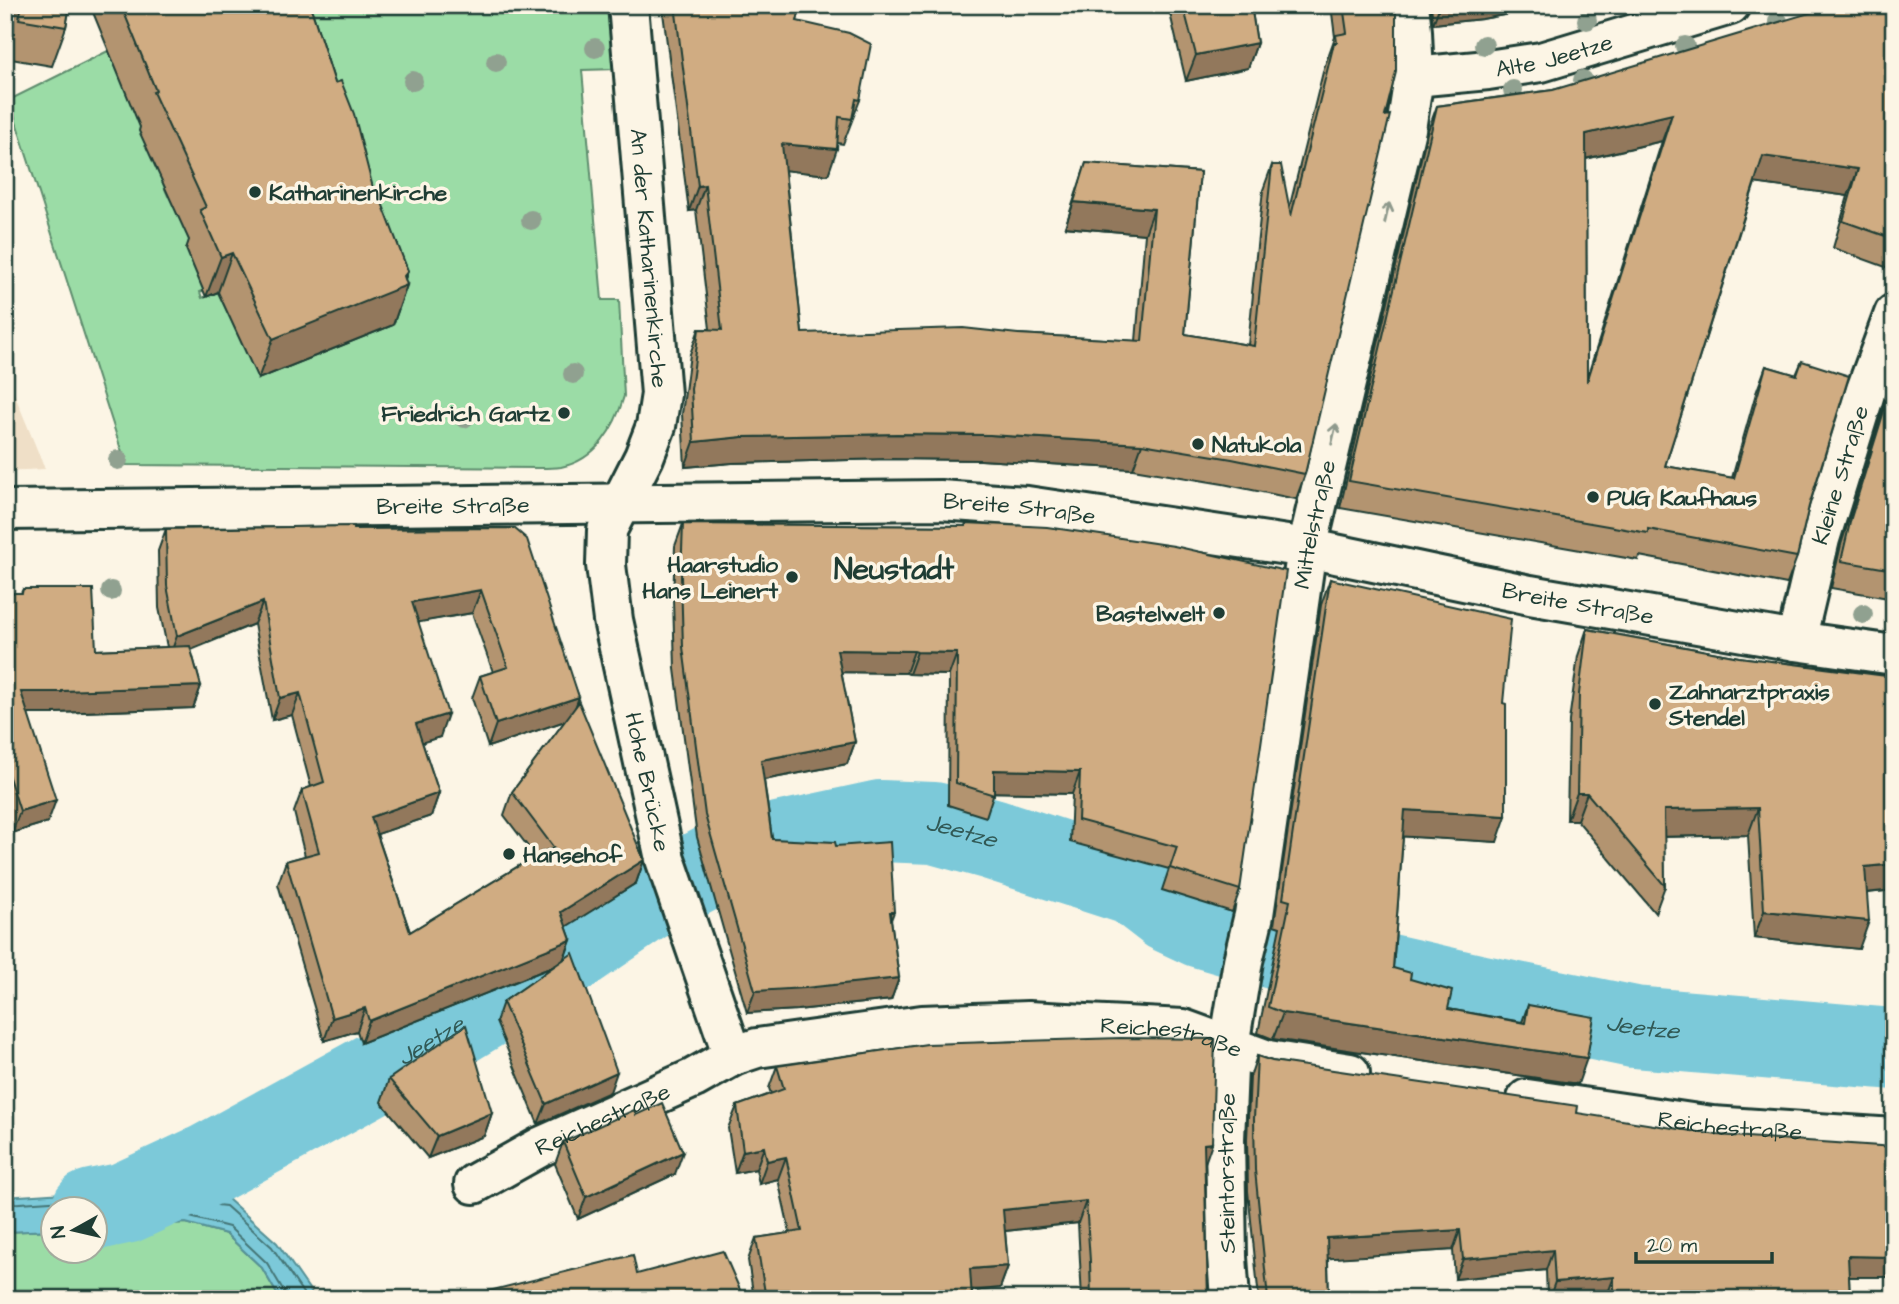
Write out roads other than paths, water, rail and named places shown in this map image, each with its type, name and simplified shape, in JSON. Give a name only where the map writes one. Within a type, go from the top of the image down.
[{"type":"street","name":"An der Katharinenkirche","points":[[620,503],[645,457],[656,426],[661,394],[628,5]]},
{"type":"street","name":"Mittelstraße","points":[[1229,1046],[1243,961],[1254,915],[1307,548],[1406,129],[1414,77],[1409,5]]},
{"type":"street","name":"Alte Jeetze","points":[[1414,77],[1541,62],[1730,5]]},
{"type":"street","name":"Kleine Straße","points":[[1796,641],[1820,539],[1866,390],[1894,314]]},
{"type":"street","name":"Breite Straße","points":[[5,510],[940,500],[1027,506],[1307,548],[1530,595],[1796,641],[1894,655]]},
{"type":"street","name":"Hohe Brücke","points":[[620,503],[607,530],[606,565],[613,620],[665,859],[733,1056]]},
{"type":"street","name":"Reichestraße","points":[[474,1184],[542,1146],[694,1077],[733,1056],[757,1048],[922,1025],[1028,1021],[1184,1029],[1268,1060],[1389,1079]]},
{"type":"street","name":"Steintorstraße","points":[[1229,1046],[1225,1139],[1230,1299]]},
{"type":"street","name":"Reichestraße","points":[[1496,1095],[1712,1126],[1894,1138]]},
{"type":"water","points":[[179,1161],[175,1199],[197,1196],[228,1199],[277,1243],[316,1299],[280,1299],[262,1268],[226,1234],[186,1223],[108,1227],[108,1196],[38,1196],[38,1231],[5,1232],[5,1197],[109,1190]]},
{"type":"waterway","name":"Jeetze","points":[[108,1207],[125,1203],[209,1164],[399,1060],[526,983],[646,901],[715,864],[778,843],[880,821],[934,823],[992,839],[1134,885],[1169,912],[1201,927],[1280,950],[1477,995],[1634,1027],[1894,1049]]},
{"type":"place","name":"Katharinenkirche","points":[[255,192]]},
{"type":"place","name":"Friedrich Gartz","points":[[564,413]]},
{"type":"place","name":"Natukola","points":[[1198,444]]},
{"type":"place","name":"PUG Kaufhaus","points":[[1593,497]]},
{"type":"place","name":"Haarstudio Hans Leinert","points":[[792,577]]},
{"type":"place","name":"Bastelwelt","points":[[1219,613]]},
{"type":"place","name":"Zahnarztpraxis Stendel","points":[[1655,704]]},
{"type":"place","name":"Hansehof","points":[[509,854]]},
{"type":"district","name":"Neustadt","points":[[894,569]]}]
